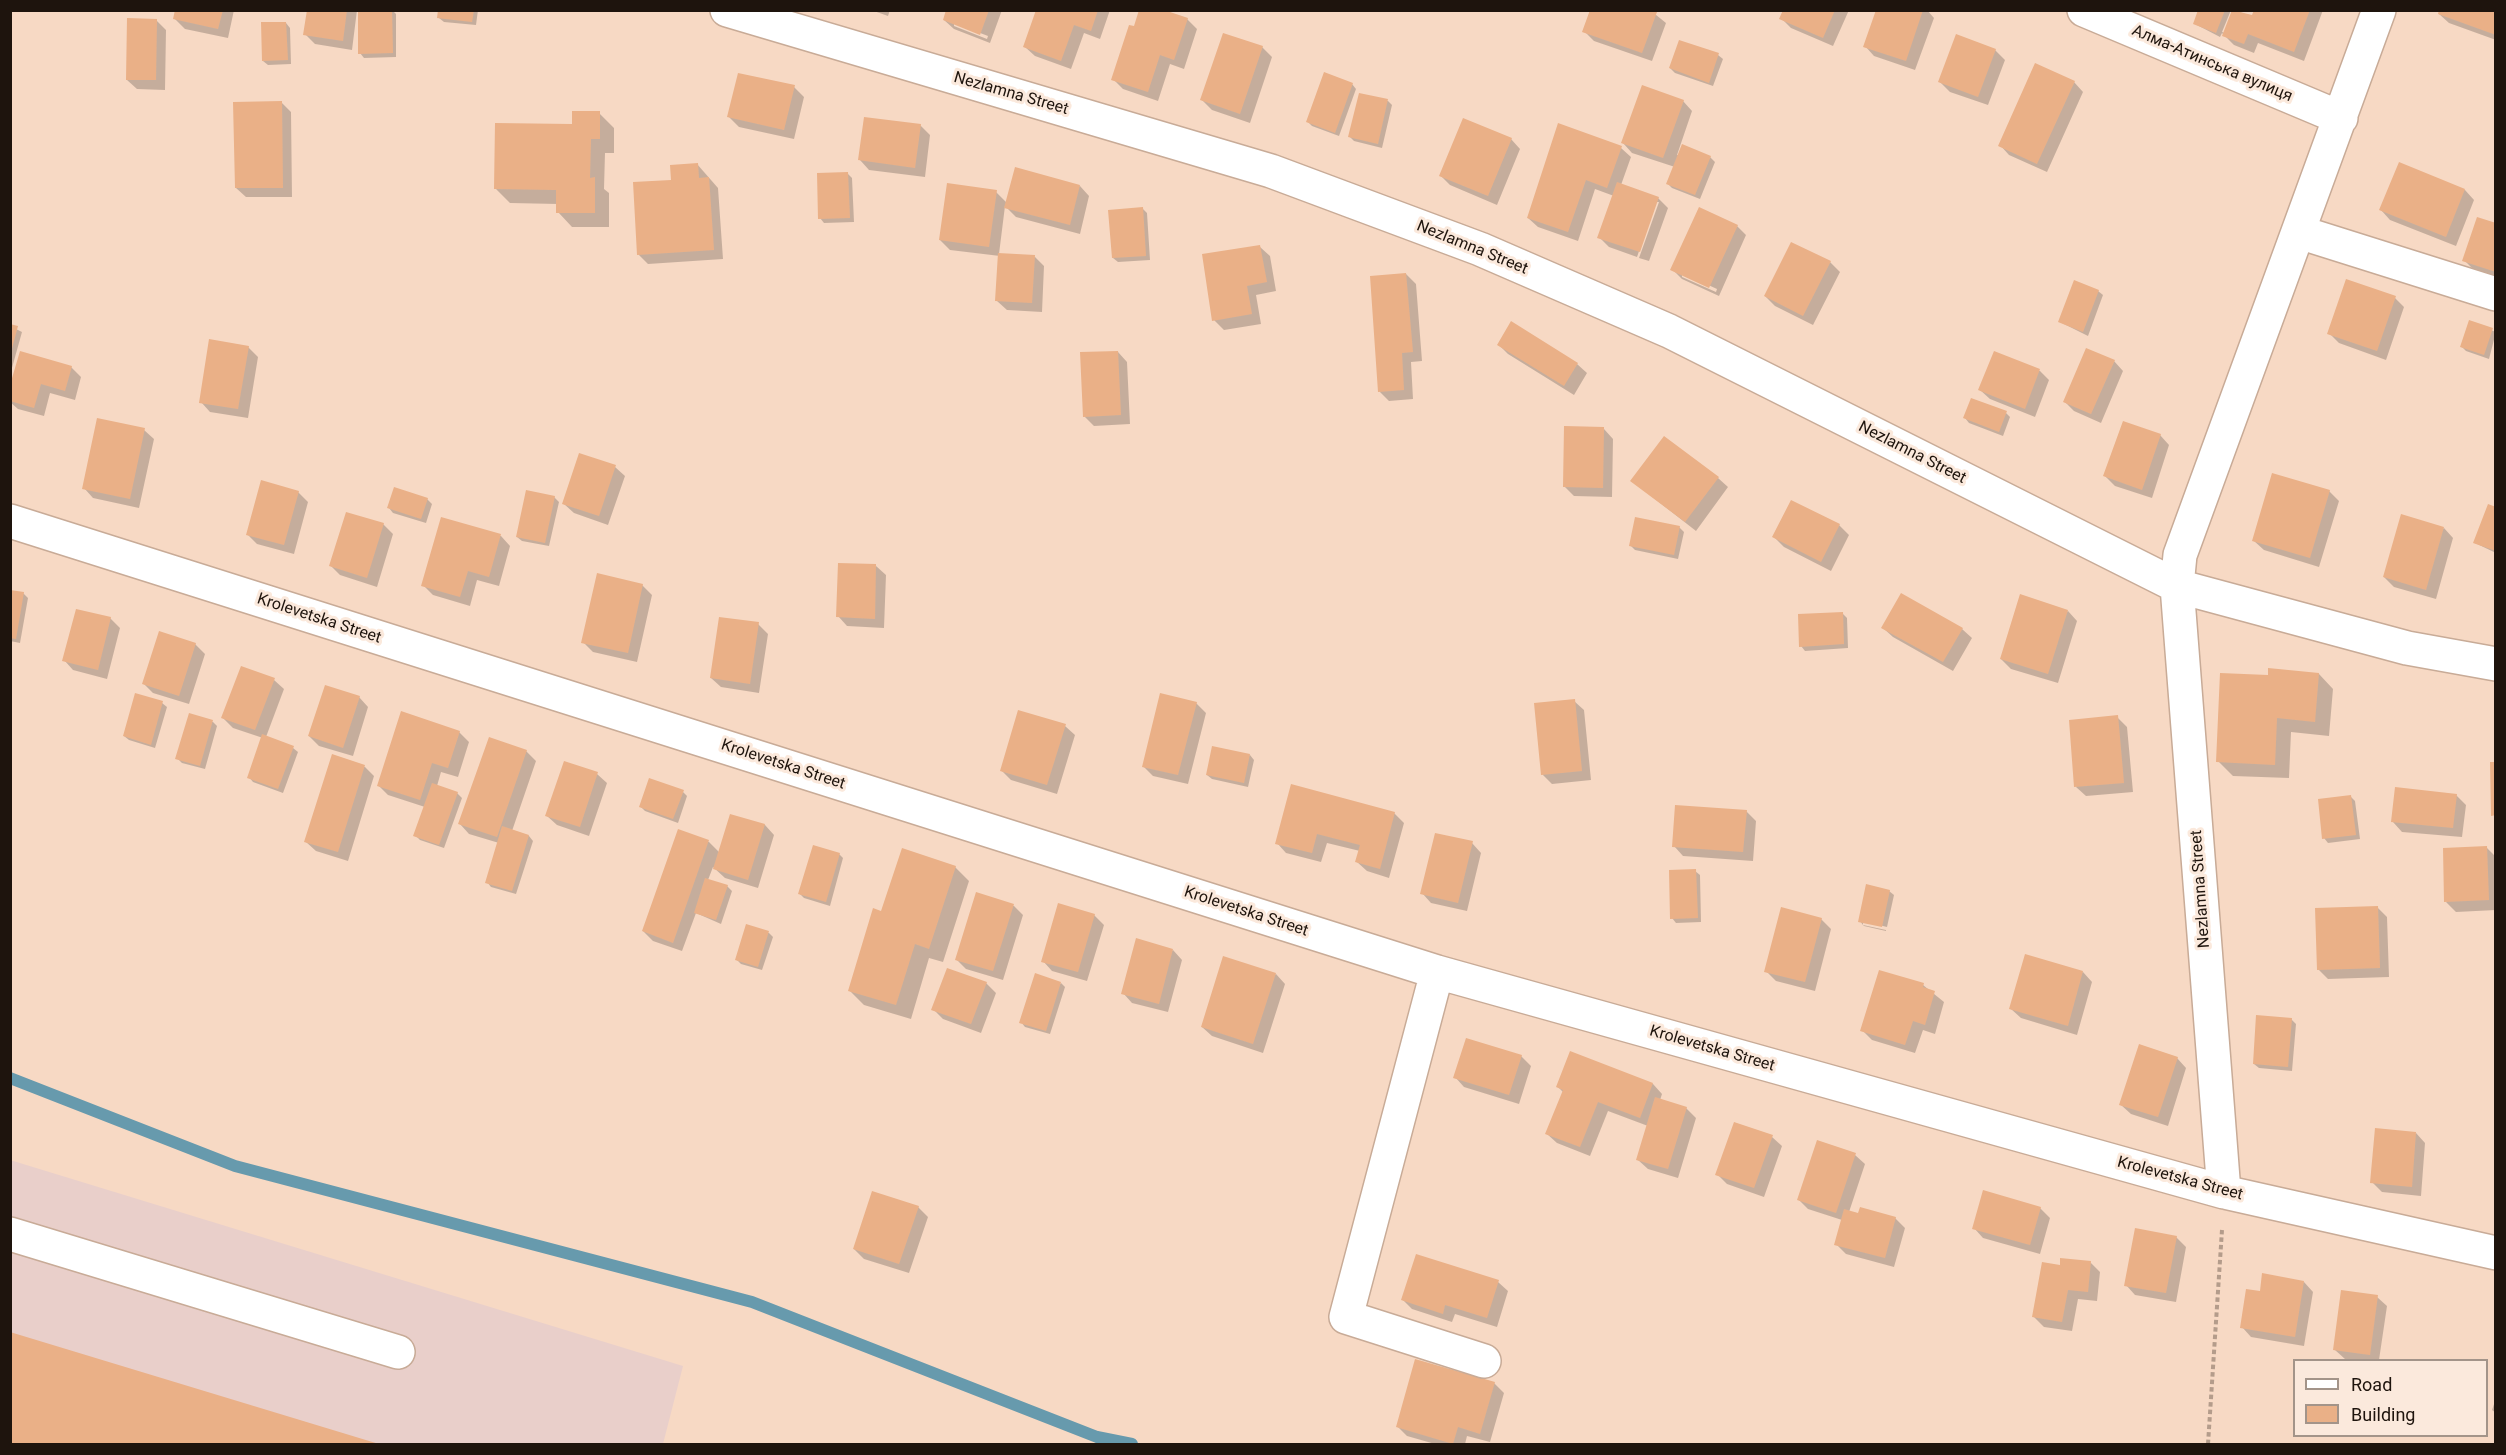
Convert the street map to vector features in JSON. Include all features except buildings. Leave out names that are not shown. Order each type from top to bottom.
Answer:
[{"type":"street","name":"Nezlamna Street","points":[[727,10],[1271,171],[1480,249],[1669,331],[2177,586],[2407,648],[2496,664]]},
{"type":"street","name":"Алма-Атинська вулиця","points":[[2084,10],[2341,118]]},
{"type":"street","points":[[2177,586],[2180,555],[2379,10]]},
{"type":"street","points":[[2299,232],[2496,294]]},
{"type":"street","name":"Krolevetska Street","points":[[10,521],[1437,972],[2224,1192],[2496,1253]]},
{"type":"street","name":"Nezlamna Street","points":[[2177,586],[2224,1192]]},
{"type":"street","points":[[1437,972],[1346,1317],[1484,1361]]},
{"type":"street","points":[[10,1234],[398,1352]]},
{"type":"path","points":[[2208,1444],[2224,1192]]},
{"type":"shaded area","points":[[10,1160],[683,1366],[663,1444],[11,1444]]},
{"type":"waterway","points":[[10,1078],[235,1166],[752,1302],[1097,1437],[1132,1444]]}]
